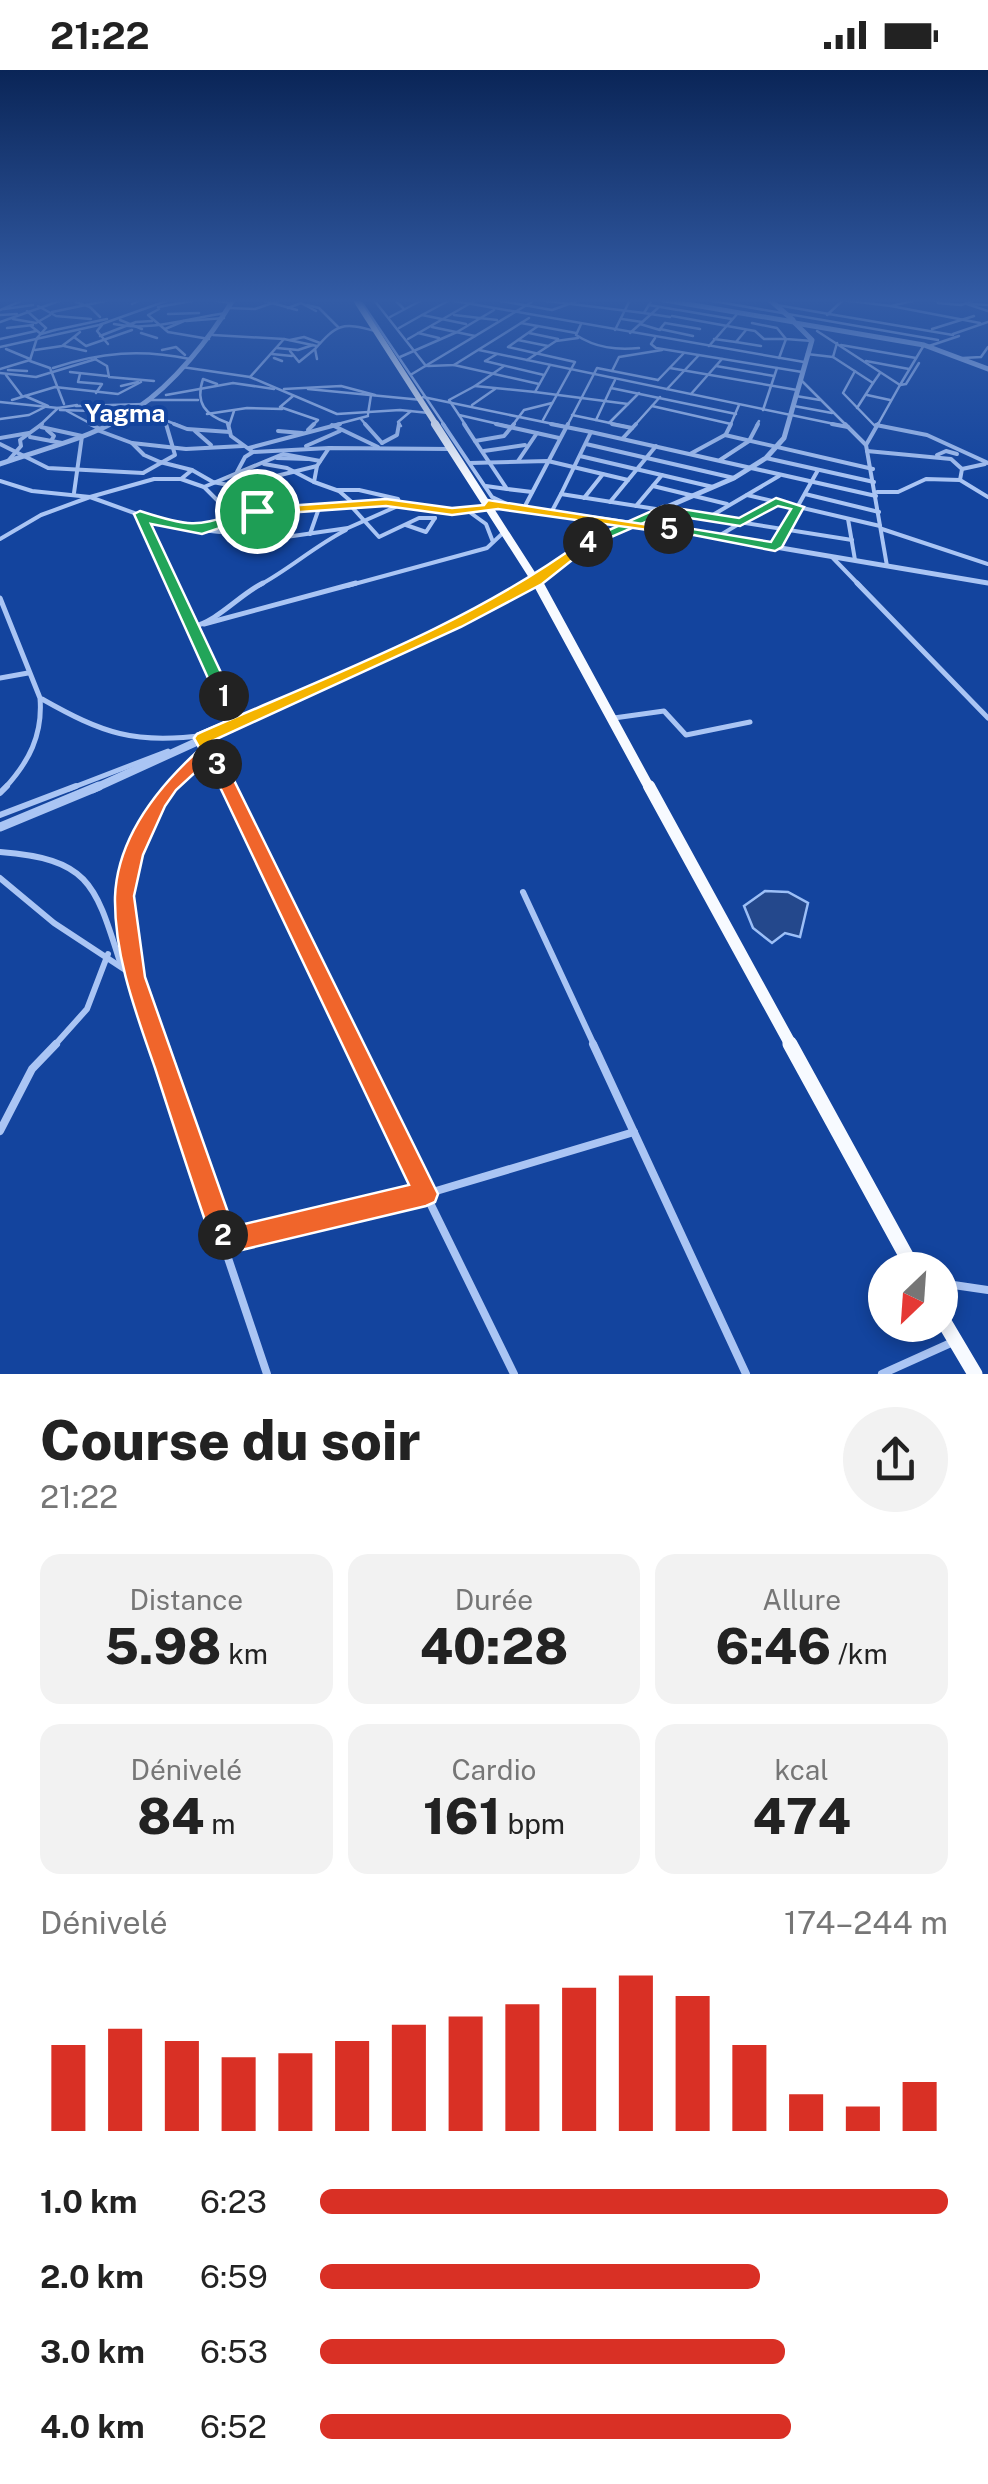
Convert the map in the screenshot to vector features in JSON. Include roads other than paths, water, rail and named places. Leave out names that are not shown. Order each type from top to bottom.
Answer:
[{"type":"main road","points":[[398,361],[537,581],[904,1252]]},
{"type":"main road","points":[[957,1342],[974,1374]]},
{"type":"street","points":[[1,372],[28,361]]},
{"type":"street","points":[[22,378],[30,361]]},
{"type":"street","points":[[32,361],[52,370],[154,381]]},
{"type":"street","points":[[1,372],[22,378],[72,361]]},
{"type":"street","points":[[69,372],[81,361]]},
{"type":"street","points":[[100,361],[107,366],[107,376]]},
{"type":"street","points":[[0,464],[118,420],[146,402],[185,361]]},
{"type":"street","points":[[250,377],[269,361]]},
{"type":"street","points":[[403,361],[423,398],[493,499],[514,506],[988,584]]},
{"type":"street","points":[[422,361],[426,366]]},
{"type":"street","points":[[412,374],[435,361]]},
{"type":"street","points":[[454,365],[462,361]]},
{"type":"street","points":[[479,361],[544,375]]},
{"type":"street","points":[[529,361],[848,427]]},
{"type":"street","points":[[542,421],[573,361]]},
{"type":"street","points":[[612,371],[617,361]]},
{"type":"street","points":[[652,387],[677,361]]},
{"type":"street","points":[[623,438],[694,361]]},
{"type":"street","points":[[690,394],[720,361]]},
{"type":"street","points":[[735,361],[801,375],[866,448],[873,469],[886,566]]},
{"type":"street","points":[[0,827],[456,624],[537,581],[595,538],[734,478],[776,448],[791,416],[801,375],[804,362],[797,361]]},
{"type":"street","points":[[839,361],[873,384]]},
{"type":"street","points":[[863,361],[909,369]]},
{"type":"street","points":[[863,361],[900,385],[906,384],[918,361]]},
{"type":"street","points":[[866,448],[890,400],[917,361]]},
{"type":"street","points":[[426,366],[454,365],[539,384]]},
{"type":"street","points":[[182,366],[250,377],[330,413],[357,418],[381,447]]},
{"type":"street","points":[[450,400],[504,366]]},
{"type":"street","points":[[535,392],[550,366]]},
{"type":"street","points":[[716,366],[774,376]]},
{"type":"street","points":[[525,506],[597,368],[658,380]]},
{"type":"street","points":[[670,368],[772,386],[823,400]]},
{"type":"street","points":[[763,410],[778,368]]},
{"type":"street","points":[[52,370],[61,409],[160,462],[192,470],[213,482],[249,489],[280,510]]},
{"type":"street","points":[[732,379],[737,370]]},
{"type":"street","points":[[1,372],[28,371]]},
{"type":"street","points":[[855,371],[842,392],[876,425],[928,435],[960,453]]},
{"type":"street","points":[[1,372],[23,396],[48,407]]},
{"type":"street","points":[[0,419],[77,406],[102,384],[78,382],[83,372]]},
{"type":"street","points":[[857,408],[880,373]]},
{"type":"street","points":[[596,420],[618,380]]},
{"type":"street","points":[[131,388],[122,386],[168,381]]},
{"type":"street","points":[[2,402],[56,387],[118,394],[141,382]]},
{"type":"street","points":[[308,390],[334,383],[374,395]]},
{"type":"street","points":[[166,396],[219,384],[450,400],[876,494],[898,492],[919,480],[960,480],[988,498]]},
{"type":"street","points":[[475,386],[628,404]]},
{"type":"street","points":[[199,388],[198,400],[208,414],[228,422]]},
{"type":"street","points":[[472,404],[498,388]]},
{"type":"street","points":[[611,388],[736,414]]},
{"type":"street","points":[[609,423],[640,393]]},
{"type":"street","points":[[369,414],[374,395]]},
{"type":"street","points":[[867,395],[890,400]]},
{"type":"street","points":[[282,409],[282,404],[294,396]]},
{"type":"street","points":[[83,402],[198,400]]},
{"type":"street","points":[[450,400],[508,490]]},
{"type":"street","points":[[2,402],[97,412],[118,420]]},
{"type":"street","points":[[0,410],[11,402]]},
{"type":"street","points":[[475,441],[504,436],[527,408],[552,403]]},
{"type":"street","points":[[294,413],[312,405]]},
{"type":"street","points":[[689,454],[725,434],[739,405]]},
{"type":"street","points":[[652,406],[732,424]]},
{"type":"street","points":[[792,406],[835,413]]},
{"type":"street","points":[[33,413],[48,407]]},
{"type":"street","points":[[0,441],[45,428],[61,409]]},
{"type":"street","points":[[137,409],[166,423],[230,432]]},
{"type":"street","points":[[208,414],[282,409],[318,420],[305,433],[278,431]]},
{"type":"street","points":[[601,410],[619,413]]},
{"type":"street","points":[[234,411],[228,422],[230,432],[254,452]]},
{"type":"street","points":[[381,447],[397,435],[401,426],[398,422],[412,411]]},
{"type":"street","points":[[132,444],[170,449],[246,447],[369,414],[431,413]]},
{"type":"street","points":[[459,415],[559,438]]},
{"type":"street","points":[[572,415],[632,428]]},
{"type":"street","points":[[304,448],[342,432],[357,418]]},
{"type":"street","points":[[719,461],[749,441],[759,422]]},
{"type":"street","points":[[0,441],[48,468],[143,473],[175,456],[166,423]]},
{"type":"street","points":[[332,425],[381,447]]},
{"type":"street","points":[[876,425],[936,436],[988,462]]},
{"type":"street","points":[[45,428],[82,436]]},
{"type":"street","points":[[45,428],[54,436],[51,440]]},
{"type":"street","points":[[195,430],[211,445]]},
{"type":"street","points":[[518,461],[537,432]]},
{"type":"street","points":[[552,510],[591,432]]},
{"type":"street","points":[[30,434],[62,442]]},
{"type":"street","points":[[8,461],[30,434]]},
{"type":"street","points":[[725,434],[873,469]]},
{"type":"street","points":[[71,504],[80,470],[76,451],[82,436]]},
{"type":"street","points":[[586,444],[734,478]]},
{"type":"street","points":[[483,452],[525,445]]},
{"type":"street","points":[[236,473],[245,457],[254,452],[341,446],[454,449]]},
{"type":"street","points":[[610,502],[656,446]]},
{"type":"street","points":[[314,482],[319,463],[329,448]]},
{"type":"street","points":[[866,448],[951,459],[962,469]]},
{"type":"street","points":[[935,456],[946,451],[988,462]]},
{"type":"street","points":[[951,459],[960,453]]},
{"type":"street","points":[[580,456],[716,488]]},
{"type":"street","points":[[204,487],[274,458],[319,463]]},
{"type":"street","points":[[692,468],[704,458]]},
{"type":"street","points":[[766,458],[874,482]]},
{"type":"street","points":[[470,463],[548,461],[628,480]]},
{"type":"street","points":[[962,469],[988,462]]},
{"type":"street","points":[[260,480],[319,463]]},
{"type":"street","points":[[264,464],[297,472],[337,490],[385,495],[398,499],[400,505]]},
{"type":"street","points":[[960,480],[962,469]]},
{"type":"street","points":[[180,479],[192,470]]},
{"type":"street","points":[[775,547],[818,470]]},
{"type":"street","points":[[143,473],[145,481]]},
{"type":"street","points":[[584,498],[603,474]]},
{"type":"street","points":[[636,506],[662,475]]},
{"type":"street","points":[[708,517],[782,475]]},
{"type":"street","points":[[0,539],[41,514],[145,481],[180,479],[204,487],[219,502],[257,511]]},
{"type":"street","points":[[1,483],[90,497],[163,524],[202,530],[254,528],[286,537],[348,528]]},
{"type":"street","points":[[485,486],[532,492]]},
{"type":"street","points":[[653,486],[730,505]]},
{"type":"street","points":[[337,490],[379,537],[419,518],[436,518]]},
{"type":"street","points":[[561,494],[852,540]]},
{"type":"street","points":[[805,494],[879,512]]},
{"type":"street","points":[[747,495],[881,527],[988,564]]},
{"type":"street","points":[[717,537],[776,502]]},
{"type":"street","points":[[204,624],[235,598],[276,576],[310,548],[400,505]]},
{"type":"street","points":[[202,530],[257,511],[400,505],[440,511],[525,506],[988,584]]},
{"type":"street","points":[[310,534],[319,508]]},
{"type":"street","points":[[466,510],[486,524],[493,542]]},
{"type":"street","points":[[403,526],[426,532],[440,511]]},
{"type":"street","points":[[140,514],[237,724]]},
{"type":"street","points":[[848,519],[856,561]]},
{"type":"street","points":[[192,627],[487,548],[506,530]]},
{"type":"street","points":[[833,558],[988,718]]},
{"type":"street","points":[[0,598],[40,698],[42,726],[32,754],[0,793]]},
{"type":"street","points":[[0,678],[28,673]]},
{"type":"street","points":[[40,698],[90,728],[126,740],[167,741],[213,734]]},
{"type":"street","points":[[614,718],[664,711],[686,735],[750,722]]},
{"type":"street","points":[[203,738],[514,1374]]},
{"type":"street","points":[[0,815],[181,749]]},
{"type":"street","points":[[209,750],[170,786],[147,821],[125,896],[135,977],[267,1374]]},
{"type":"street","points":[[0,852],[51,857],[79,870],[102,904],[120,962]]},
{"type":"street","points":[[0,878],[14,885],[56,924],[120,962],[135,977]]},
{"type":"street","points":[[523,892],[746,1374]]},
{"type":"street","points":[[0,1130],[17,1110],[28,1074],[75,1027],[93,1002],[108,954]]},
{"type":"street","points":[[225,1241],[426,1194],[634,1132]]},
{"type":"street","points":[[958,1286],[988,1290]]},
{"type":"street","points":[[882,1374],[954,1342]]},
{"type":"water","points":[[765,891],[788,892],[808,903],[800,937],[785,933],[772,943],[753,928],[744,906]]},
{"type":"district","name":"Yagma","points":[[125,413]]}]
